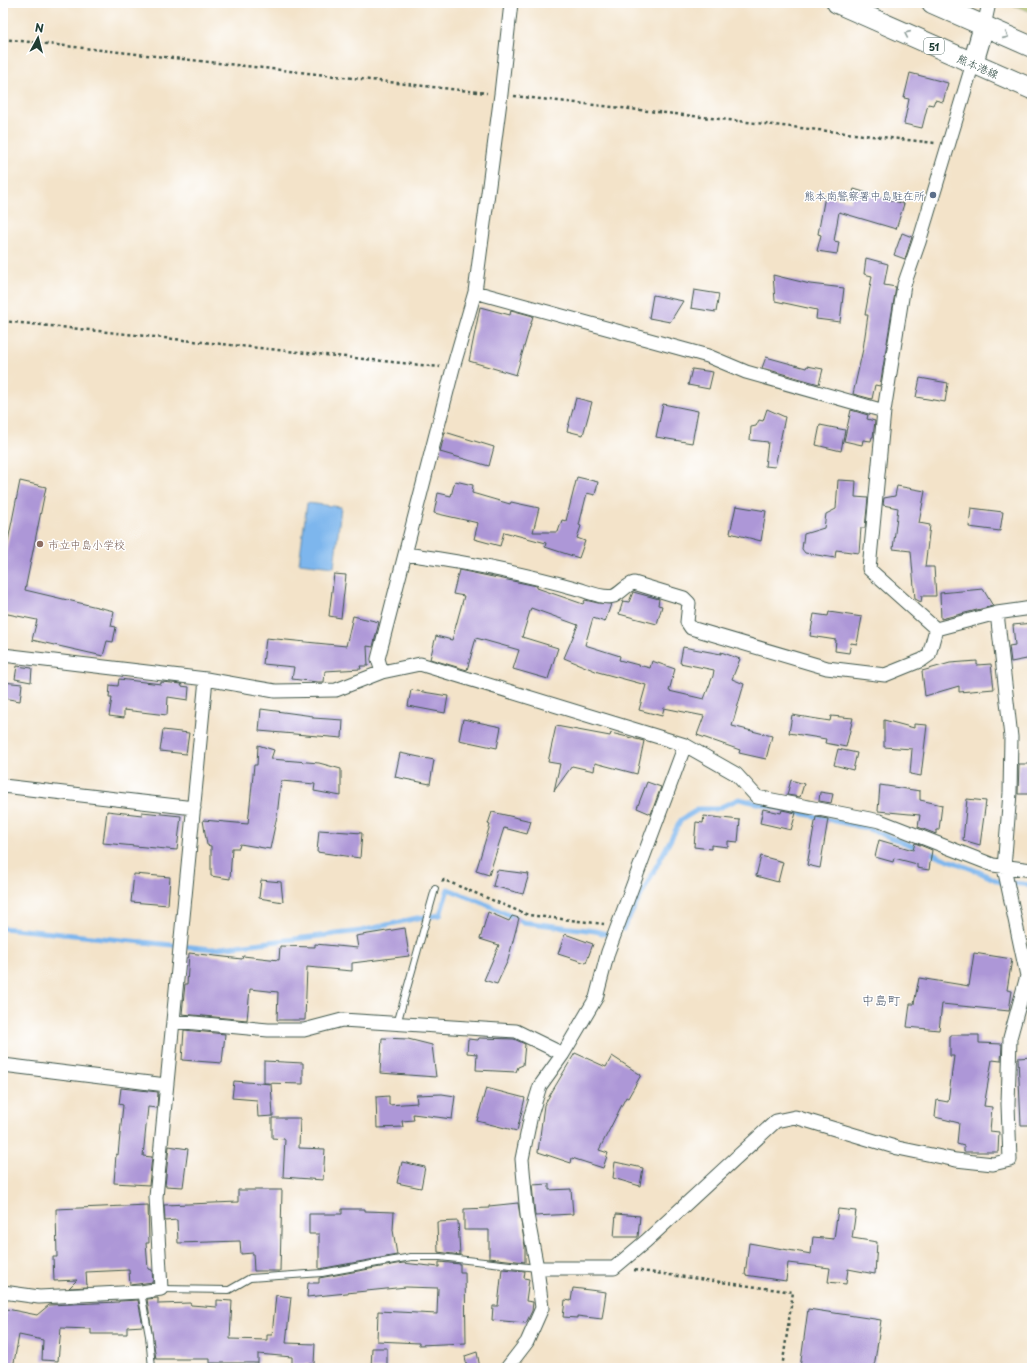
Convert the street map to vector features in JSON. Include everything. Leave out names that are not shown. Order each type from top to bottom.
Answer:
[{"type":"main road","name":"熊本港線","points":[[836,3],[1032,89]]},
{"type":"main road","points":[[932,3],[1032,47]]},
{"type":"main road","points":[[973,63],[984,26]]},
{"type":"street","points":[[382,672],[378,659],[453,368],[475,292],[501,94],[511,3]]},
{"type":"street","points":[[984,26],[989,3]]},
{"type":"street","points":[[936,629],[869,569],[884,411],[904,285],[973,63]]},
{"type":"street","points":[[475,292],[708,356],[746,372],[884,411]]},
{"type":"street","points":[[406,554],[472,563],[540,578],[602,596],[614,596],[629,584],[634,583],[684,598],[689,603],[687,622],[691,628],[826,668],[885,675],[922,660],[929,655],[936,629]]},
{"type":"street","points":[[936,629],[997,613],[1032,608]]},
{"type":"street","points":[[537,1268],[614,1268],[646,1241],[776,1121],[795,1117],[898,1148],[956,1160],[993,1164],[1010,1160],[1008,1104],[1010,1038],[1029,976],[1004,868],[1010,794],[1011,737],[997,613]]},
{"type":"street","points":[[3,654],[206,679],[275,691],[336,690],[382,672],[420,664],[685,745],[736,774],[757,797],[880,821],[993,865],[1004,868],[1032,870]]},
{"type":"street","points":[[3,1292],[39,1297],[142,1292],[161,1289],[156,1197],[206,679]]},
{"type":"street","points":[[508,1368],[527,1342],[542,1308],[537,1268],[527,1215],[522,1159],[531,1116],[540,1086],[563,1054],[596,998],[608,952],[685,745]]},
{"type":"street","points":[[3,786],[194,808]]},
{"type":"street","points":[[174,1021],[275,1030],[304,1030],[342,1020],[516,1031],[563,1054]]},
{"type":"street","points":[[3,1065],[166,1085]]},
{"type":"lane","points":[[397,1024],[435,890]]},
{"type":"lane","points":[[161,1289],[229,1290],[250,1278],[322,1273],[411,1257],[440,1257],[537,1268]]},
{"type":"lane","points":[[142,1292],[152,1368]]},
{"type":"path","points":[[3,39],[949,144]]},
{"type":"path","points":[[3,321],[453,368]]},
{"type":"path","points":[[435,890],[444,880],[528,915],[618,926]]},
{"type":"path","points":[[614,1268],[792,1292],[782,1368]]},
{"type":"green space","points":[[1007,3],[1032,3],[1032,12]]},
{"type":"water","points":[[307,503],[341,507],[334,567],[299,563]]},
{"type":"building","points":[[910,73],[948,83],[943,102],[935,100],[933,105],[928,104],[922,128],[904,124],[909,99],[904,98]]},
{"type":"building","points":[[854,189],[904,204],[896,229],[839,212],[834,241],[839,242],[837,254],[817,251],[821,235],[818,234],[825,196],[850,201]]},
{"type":"building","points":[[902,233],[912,237],[905,259],[894,255]]},
{"type":"building","points":[[866,258],[888,264],[884,285],[896,287],[880,386],[875,385],[872,399],[853,394],[863,349],[868,315],[865,315],[872,276],[864,274]]},
{"type":"building","points":[[773,275],[810,284],[844,288],[840,322],[816,319],[817,310],[775,301]]},
{"type":"building","points":[[694,290],[719,294],[716,312],[691,308]]},
{"type":"building","points":[[653,295],[683,301],[670,322],[649,318]]},
{"type":"building","points":[[480,307],[510,315],[511,310],[533,316],[516,375],[469,361]]},
{"type":"building","points":[[766,357],[806,368],[807,366],[823,369],[819,384],[762,368]]},
{"type":"building","points":[[692,369],[713,372],[709,389],[688,385]]},
{"type":"building","points":[[920,378],[948,383],[945,402],[916,397]]},
{"type":"building","points":[[576,398],[592,402],[583,435],[567,431]]},
{"type":"building","points":[[663,404],[698,411],[692,443],[656,437]]},
{"type":"building","points":[[767,409],[785,417],[775,467],[765,466],[768,442],[750,440],[751,427],[756,426],[759,420],[763,421]]},
{"type":"building","points":[[851,410],[868,415],[867,419],[875,421],[871,441],[863,440],[862,445],[844,441]]},
{"type":"building","points":[[820,425],[845,430],[841,451],[816,445]]},
{"type":"building","points":[[445,432],[494,447],[489,466],[440,452]]},
{"type":"building","points":[[577,477],[598,482],[595,495],[587,493],[579,525],[581,526],[577,538],[585,541],[579,558],[545,547],[546,543],[504,532],[500,546],[474,539],[478,523],[434,513],[438,493],[451,496],[455,481],[473,485],[472,493],[510,504],[511,502],[539,508],[533,532],[558,532],[562,520],[566,521]]},
{"type":"building","points":[[838,480],[856,481],[855,497],[868,498],[865,528],[861,528],[859,553],[836,550],[835,558],[805,553],[802,549],[804,534],[824,528],[826,514],[836,509]]},
{"type":"building","points":[[20,481],[46,487],[25,590],[114,611],[111,626],[116,627],[113,642],[107,641],[103,656],[32,640],[37,620],[3,613],[3,566]]},
{"type":"building","points":[[897,486],[925,491],[919,523],[930,525],[925,567],[934,567],[936,596],[922,596],[921,602],[915,599],[911,551],[893,549],[898,508],[883,505],[884,498],[895,496]]},
{"type":"building","points":[[736,506],[766,511],[761,541],[730,533]]},
{"type":"building","points":[[971,508],[1003,512],[1000,531],[969,527]]},
{"type":"building","points":[[459,570],[537,586],[537,588],[583,604],[585,600],[611,604],[605,622],[593,618],[585,645],[620,656],[619,660],[650,668],[652,661],[675,669],[669,691],[704,699],[713,676],[714,670],[680,663],[683,647],[721,654],[721,652],[740,659],[732,679],[744,684],[732,726],[772,736],[766,759],[739,753],[740,750],[697,735],[704,716],[664,708],[662,716],[639,710],[646,685],[598,672],[564,658],[578,625],[531,608],[522,637],[558,648],[548,679],[513,669],[519,650],[476,638],[467,670],[430,659],[436,636],[452,640],[464,596],[453,594]]},
{"type":"building","points":[[334,574],[346,575],[341,618],[329,616]]},
{"type":"building","points":[[983,589],[993,606],[941,619],[940,593]]},
{"type":"building","points":[[633,592],[659,599],[658,605],[662,606],[657,624],[619,614],[623,601],[629,602]]},
{"type":"building","points":[[829,612],[862,617],[857,644],[851,643],[849,653],[835,651],[836,640],[810,636],[814,614],[828,616]]},
{"type":"building","points":[[353,616],[379,622],[373,647],[367,646],[368,666],[360,666],[361,669],[325,671],[324,682],[317,682],[292,679],[294,667],[263,664],[266,638],[346,646]]},
{"type":"building","points":[[1032,623],[1032,658],[1011,662],[1009,646],[1015,645],[1013,625]]},
{"type":"building","points":[[977,661],[977,665],[991,664],[994,689],[959,692],[959,686],[925,696],[922,671],[950,663]]},
{"type":"building","points":[[17,666],[32,668],[31,682],[15,679]]},
{"type":"building","points":[[119,679],[161,684],[161,682],[182,684],[181,686],[189,687],[188,700],[168,697],[167,715],[124,710],[124,718],[109,716],[112,698],[109,698],[110,685],[118,686]]},
{"type":"building","points":[[3,682],[22,684],[20,701],[3,698]]},
{"type":"building","points":[[411,690],[448,696],[445,713],[408,706]]},
{"type":"building","points":[[261,709],[313,716],[313,718],[343,720],[342,738],[259,731]]},
{"type":"building","points":[[792,715],[830,721],[831,716],[853,718],[846,747],[825,743],[826,739],[789,733]]},
{"type":"building","points":[[463,719],[501,727],[497,748],[459,740]]},
{"type":"building","points":[[884,720],[914,728],[914,724],[927,725],[921,776],[910,774],[912,749],[884,747]]},
{"type":"building","points":[[556,726],[610,736],[611,733],[644,741],[637,774],[595,763],[594,771],[572,766],[554,791],[560,764],[548,762]]},
{"type":"building","points":[[163,730],[189,733],[186,754],[160,751]]},
{"type":"building","points":[[258,745],[274,750],[271,759],[319,763],[341,769],[341,796],[314,791],[315,784],[281,781],[277,816],[270,849],[240,844],[239,848],[232,848],[230,879],[211,876],[211,846],[207,845],[203,820],[248,824],[254,765],[257,765]]},
{"type":"building","points":[[838,749],[857,753],[853,770],[834,765]]},
{"type":"building","points":[[400,753],[434,760],[430,784],[395,777]]},
{"type":"building","points":[[1019,764],[1032,764],[1032,794],[1018,794]]},
{"type":"building","points":[[791,780],[804,784],[800,797],[787,795]]},
{"type":"building","points":[[647,782],[661,787],[651,814],[637,808]]},
{"type":"building","points":[[880,785],[920,791],[920,800],[942,805],[939,830],[936,830],[936,834],[918,827],[920,815],[878,811]]},
{"type":"building","points":[[820,792],[833,794],[831,803],[819,801]]},
{"type":"building","points":[[967,799],[986,801],[980,845],[963,840]]},
{"type":"building","points":[[763,809],[781,813],[782,810],[796,813],[791,830],[760,823]]},
{"type":"building","points":[[107,811],[142,815],[142,812],[181,816],[177,850],[103,843]]},
{"type":"building","points":[[492,812],[531,821],[527,834],[504,828],[489,875],[476,871],[490,825],[488,824]]},
{"type":"building","points":[[704,816],[740,820],[738,842],[728,841],[728,847],[711,845],[711,849],[694,847],[696,822],[703,823]]},
{"type":"building","points":[[816,817],[828,819],[820,868],[807,865]]},
{"type":"building","points":[[319,830],[362,833],[360,858],[317,852]]},
{"type":"building","points":[[879,840],[913,850],[915,843],[932,850],[929,870],[917,868],[917,864],[894,858],[893,862],[875,857]]},
{"type":"building","points":[[761,856],[783,862],[778,882],[756,876]]},
{"type":"building","points":[[497,870],[529,874],[523,894],[493,886]]},
{"type":"building","points":[[134,874],[170,877],[168,905],[131,902]]},
{"type":"building","points":[[261,880],[281,882],[283,902],[259,898]]},
{"type":"building","points":[[488,912],[509,921],[512,916],[519,918],[508,960],[497,984],[484,980],[499,945],[480,939]]},
{"type":"building","points":[[405,928],[409,956],[352,963],[352,971],[307,967],[305,1020],[277,1020],[278,992],[250,989],[247,1020],[182,1014],[185,984],[187,984],[189,953],[242,959],[243,956],[279,960],[280,946],[315,947],[315,944],[358,948],[356,936]]},
{"type":"building","points":[[565,934],[593,944],[586,963],[558,954]]},
{"type":"building","points":[[974,953],[1012,959],[1007,990],[1012,991],[1009,1011],[942,1004],[939,1030],[907,1027],[910,1004],[914,1004],[919,978],[969,986]]},
{"type":"building","points":[[184,1030],[225,1034],[222,1063],[182,1060]]},
{"type":"building","points":[[950,1035],[979,1035],[979,1043],[1002,1044],[1001,1061],[992,1060],[984,1106],[992,1107],[990,1131],[999,1132],[998,1152],[964,1152],[964,1146],[957,1144],[959,1123],[935,1117],[937,1100],[948,1102],[954,1056],[950,1056]]},
{"type":"building","points":[[382,1038],[408,1039],[432,1045],[436,1077],[380,1073]]},
{"type":"building","points":[[479,1038],[514,1039],[525,1044],[523,1065],[518,1067],[516,1072],[476,1070],[477,1054],[467,1053],[468,1039],[478,1040]]},
{"type":"building","points":[[575,1053],[606,1067],[612,1056],[641,1075],[628,1098],[626,1097],[599,1150],[608,1153],[603,1168],[572,1158],[571,1163],[538,1152],[544,1105]]},
{"type":"building","points":[[1032,1057],[1032,1125],[1021,1125],[1018,1058]]},
{"type":"building","points":[[264,1061],[303,1063],[303,1084],[264,1083]]},
{"type":"building","points":[[234,1081],[271,1084],[273,1116],[258,1117],[257,1100],[232,1098]]},
{"type":"building","points":[[121,1088],[158,1092],[157,1108],[148,1107],[143,1156],[152,1157],[149,1185],[114,1183],[116,1154],[118,1155],[123,1105],[119,1104]]},
{"type":"building","points":[[486,1088],[525,1098],[517,1131],[477,1121]]},
{"type":"building","points":[[442,1094],[455,1096],[452,1119],[413,1114],[414,1120],[402,1121],[403,1127],[377,1128],[376,1097],[389,1096],[389,1105],[417,1103],[416,1095]]},
{"type":"building","points":[[272,1118],[300,1118],[299,1148],[325,1149],[323,1180],[283,1177],[285,1139],[272,1138]]},
{"type":"building","points":[[169,1146],[188,1149],[183,1187],[165,1186]]},
{"type":"building","points":[[402,1162],[425,1167],[421,1188],[397,1183]]},
{"type":"building","points":[[615,1162],[643,1168],[640,1186],[613,1178]]},
{"type":"building","points":[[549,1184],[549,1190],[571,1189],[573,1214],[535,1216],[532,1185]]},
{"type":"building","points":[[238,1190],[282,1190],[280,1271],[254,1271],[253,1253],[241,1254],[240,1241],[178,1243],[177,1220],[165,1221],[164,1205],[238,1202]]},
{"type":"building","points":[[518,1203],[525,1246],[525,1262],[489,1258],[489,1230],[464,1230],[464,1209],[489,1208],[489,1206]]},
{"type":"building","points":[[148,1205],[149,1243],[146,1243],[148,1269],[152,1270],[153,1282],[130,1285],[129,1270],[86,1272],[87,1287],[69,1288],[77,1280],[54,1281],[53,1257],[57,1257],[56,1209]]},
{"type":"building","points":[[342,1209],[365,1209],[365,1211],[394,1212],[393,1230],[397,1255],[319,1269],[319,1234],[309,1234],[309,1214],[342,1214]]},
{"type":"building","points":[[838,1209],[856,1211],[852,1238],[877,1242],[875,1274],[848,1269],[846,1284],[828,1282],[830,1268],[788,1263],[786,1281],[745,1275],[749,1243],[811,1254],[813,1237],[834,1239]]},
{"type":"building","points":[[616,1214],[640,1216],[638,1237],[614,1237]]},
{"type":"building","points":[[458,1221],[460,1255],[438,1252],[437,1222]]},
{"type":"building","points":[[439,1262],[460,1264],[460,1272],[465,1272],[466,1343],[419,1345],[419,1343],[377,1341],[378,1311],[437,1314],[438,1288],[406,1287],[307,1297],[308,1283],[319,1283],[319,1278],[403,1263],[439,1267]]},
{"type":"building","points":[[502,1269],[525,1271],[524,1278],[529,1279],[526,1301],[533,1302],[532,1311],[526,1323],[492,1320],[493,1306],[498,1306]]},
{"type":"building","points":[[573,1288],[606,1292],[602,1319],[577,1316],[577,1318],[563,1317],[565,1300],[571,1301]]},
{"type":"building","points":[[276,1295],[291,1297],[286,1343],[315,1344],[314,1364],[292,1364],[292,1357],[258,1354],[258,1363],[210,1363],[210,1359],[156,1359],[147,1299],[158,1298],[158,1304],[190,1303],[191,1305],[217,1307],[217,1300],[232,1301],[230,1339],[267,1340],[267,1335],[272,1335]]},
{"type":"building","points":[[138,1300],[143,1326],[127,1327],[127,1334],[91,1334],[91,1329],[61,1328],[58,1361],[42,1360],[43,1340],[19,1335],[13,1368],[3,1368],[3,1328],[7,1309],[37,1315],[49,1305]]},
{"type":"building","points":[[808,1309],[881,1320],[874,1368],[800,1368]]},
{"type":"building","points":[[372,1348],[387,1348],[387,1368],[371,1368]]},
{"type":"building","points":[[477,1352],[480,1368],[467,1368],[465,1356]]},
{"type":"waterway","points":[[623,929],[681,820],[699,809],[716,809],[739,799],[866,828],[977,871],[1000,882],[1032,885]]},
{"type":"waterway","points":[[3,928],[212,949],[361,931],[417,918],[440,915],[448,889],[481,902],[523,922],[595,931],[614,936]]},
{"type":"place","name":"熊本南警察署中島駐在所","points":[[933,195]]},
{"type":"place","name":"市立中島小学校","points":[[40,544]]},
{"type":"district","name":"中島町","points":[[881,999]]}]
